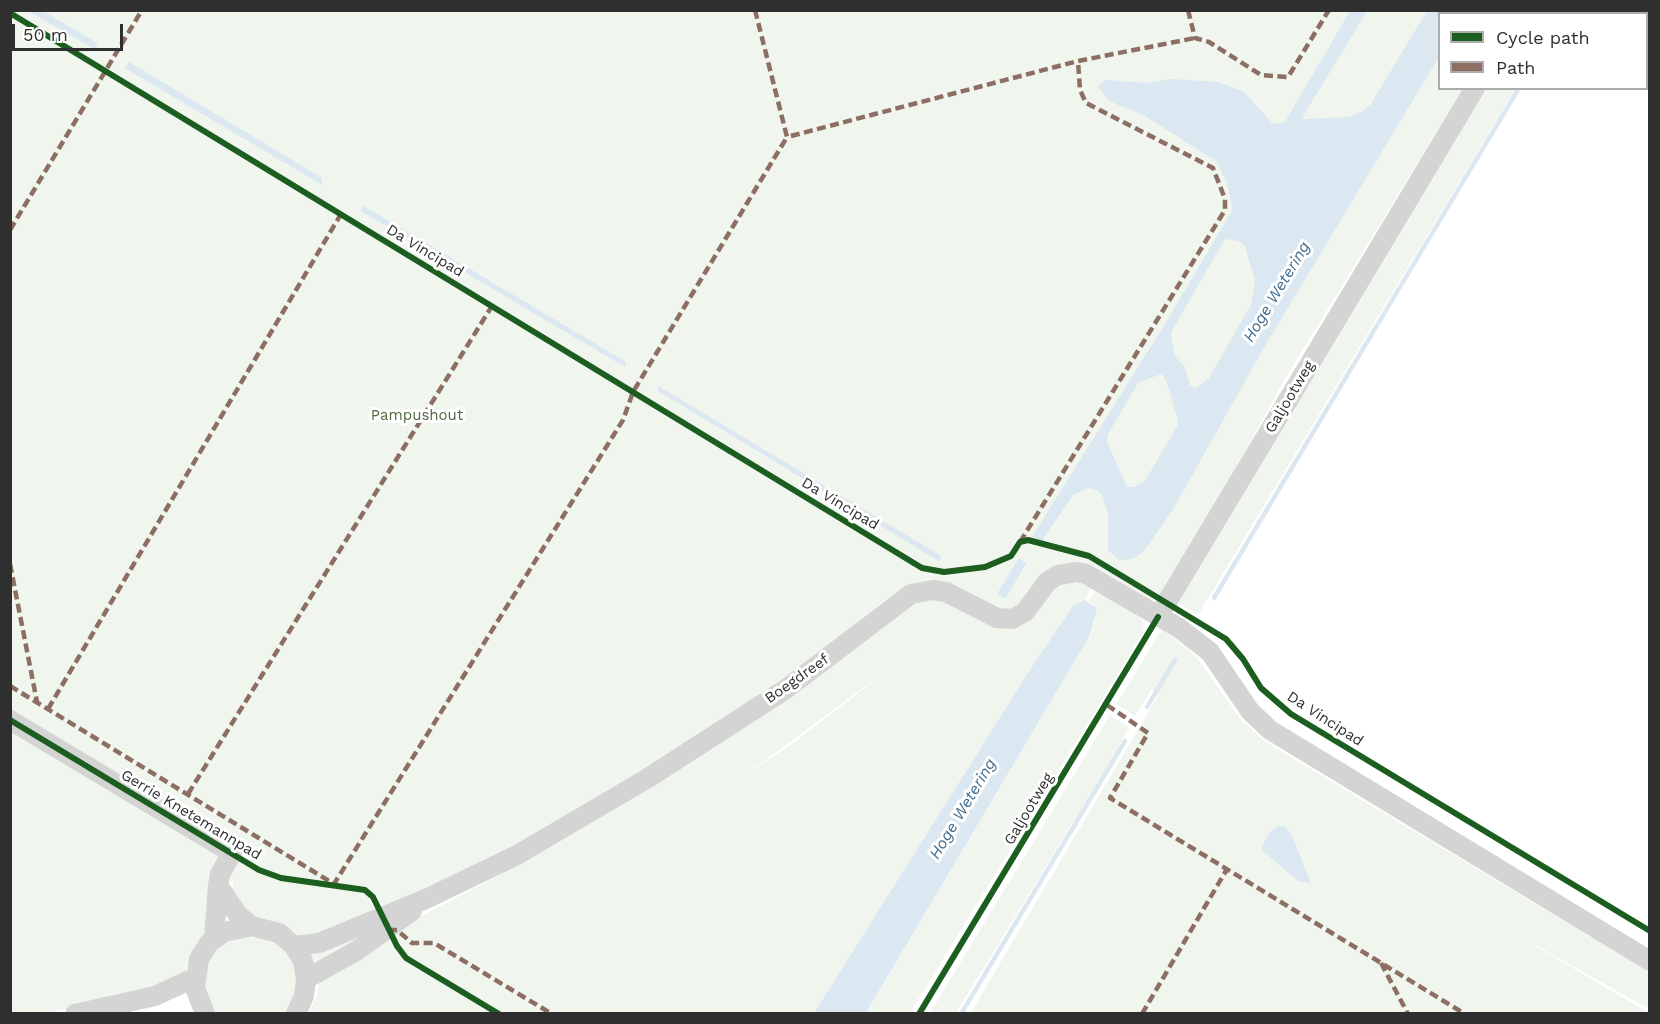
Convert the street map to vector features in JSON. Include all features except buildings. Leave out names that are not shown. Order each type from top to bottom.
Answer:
[{"type":"street","name":"Galjootweg","points":[[1158,617],[1474,90]]},
{"type":"street","name":"Boegdreef","points":[[294,946],[319,943],[428,898],[517,855],[648,778],[786,689],[911,594],[933,590],[946,592],[997,618],[1012,619],[1025,612],[1048,581],[1058,575],[1077,572],[1086,574],[1158,617],[1210,652],[1250,711],[1270,730],[1650,961]]},
{"type":"street","name":"Gerrie Knetemannpad","points":[[10,720],[232,854],[220,874],[214,939]]},
{"type":"street","points":[[218,885],[238,915],[252,926],[279,933],[294,946],[303,961],[306,979],[304,996],[296,1014]]},
{"type":"street","name":"Boegdreef","points":[[306,979],[358,950],[428,898]]},
{"type":"street","points":[[205,1014],[197,998],[194,978],[199,959],[214,939],[224,932],[252,926]]},
{"type":"street","points":[[75,1014],[155,996],[194,978]]},
{"type":"green space","name":"Pampushout","points":[[10,11],[1511,11],[1438,12],[1438,90],[1462,90],[1286,377],[1171,585],[1160,598],[1149,600],[1090,567],[1024,600],[1012,610],[1005,611],[909,586],[893,594],[756,701],[526,841],[385,910],[376,895],[369,899],[377,913],[335,932],[297,936],[268,919],[254,917],[231,895],[234,881],[209,889],[210,928],[191,956],[184,975],[142,994],[41,1014],[10,1013]],"holes":[[[1019,558],[1027,564],[1005,598]]]},
{"type":"green space","points":[[1481,90],[1514,90],[1198,615],[1175,601]]},
{"type":"green space","points":[[1065,581],[1092,585],[1085,600],[1073,606],[1031,668],[814,1013],[308,1014],[318,993],[319,979],[423,915],[498,876],[595,820],[912,603],[933,598],[945,601],[990,625]],"holes":[[[883,674],[796,741],[741,778]]]},
{"type":"green space","points":[[1099,592],[1138,615],[1142,620],[1144,631],[910,1013],[866,1014],[1089,637],[1095,619],[1093,604],[1088,602],[1094,593]]},
{"type":"green space","points":[[1162,629],[1194,654],[1242,721],[1269,744],[1649,972],[1649,1009],[1498,924],[1649,1013],[970,1014],[1159,694],[1152,689],[1135,716],[1117,704]]},
{"type":"green space","points":[[1110,715],[1129,728],[1106,768],[956,1013],[930,1013]]},
{"type":"green space","points":[[384,929],[312,966],[308,953]]},
{"type":"green space","points":[[244,934],[275,940],[288,951],[295,964],[297,994],[285,1013],[215,1013],[204,995],[206,963],[215,949],[228,939]]},
{"type":"water","points":[[28,11],[43,11],[97,43],[96,50]]},
{"type":"water","name":"Hoge Wetering","points":[[1350,11],[1367,11],[1303,119],[1349,117],[1363,111],[1371,104],[1427,11],[1467,11],[1438,12],[1438,59],[1266,344],[1172,511],[1143,552],[1134,558],[1124,560],[1118,559],[1108,550],[1108,513],[1103,497],[1097,490],[1088,488],[1073,495],[1041,542],[1032,537],[1168,319],[1233,209],[1226,181],[1216,161],[1145,116],[1109,101],[1098,86],[1106,80],[1148,83],[1171,79],[1218,82],[1244,92],[1273,124],[1285,122]],"holes":[[[1225,239],[1239,241],[1245,246],[1255,281],[1251,305],[1209,378],[1195,389],[1190,385],[1185,368],[1174,355],[1171,332]],[[1161,374],[1166,380],[1178,420],[1177,427],[1145,481],[1134,487],[1127,487],[1107,442],[1108,434],[1138,383]]]},
{"type":"water","points":[[129,62],[322,178],[322,185],[125,68]]},
{"type":"water","points":[[364,206],[626,362],[625,367],[361,211]]},
{"type":"water","points":[[658,386],[941,558],[939,561],[658,391]]},
{"type":"water","points":[[1019,558],[1027,563],[1005,599],[997,594]]},
{"type":"water","name":"Hoge Wetering","points":[[1085,600],[1097,609],[1089,637],[866,1013],[814,1013],[1031,668],[1073,606]]},
{"type":"water","points":[[1278,826],[1285,826],[1292,836],[1311,883],[1298,881],[1261,849],[1269,833]]},
{"type":"waterway","points":[[1214,598],[1518,90]]},
{"type":"waterway","points":[[1147,707],[1175,660]]},
{"type":"waterway","points":[[961,1014],[1125,741]]},
{"type":"marked path","points":[[10,230],[142,10]]},
{"type":"marked path","points":[[755,10],[787,137],[1078,61],[1195,38]]},
{"type":"marked path","points":[[1188,10],[1195,38],[1209,42],[1261,75],[1288,77],[1329,10]]},
{"type":"marked path","points":[[1020,542],[1225,210],[1225,199],[1213,168],[1086,103],[1080,90],[1078,61]]},
{"type":"marked path","points":[[10,686],[334,884],[623,420],[633,392],[787,137]]},
{"type":"marked path","points":[[48,709],[341,214]]},
{"type":"marked path","points":[[188,794],[492,306]]},
{"type":"marked path","points":[[10,564],[37,702]]},
{"type":"marked path","points":[[1107,705],[1148,733],[1110,798],[1465,1014]]},
{"type":"marked path","points":[[1142,1014],[1227,869]]},
{"type":"marked path","points":[[388,930],[397,930],[412,943],[434,943],[552,1014]]},
{"type":"marked path","points":[[1381,963],[1408,1014]]},
{"type":"cycle path","name":"Da Vincipad","points":[[10,13],[922,568],[944,572],[985,567],[1011,556],[1020,542],[1028,540],[1089,556],[1226,639],[1243,659],[1261,688],[1291,714],[1650,931]]},
{"type":"cycle path","points":[[919,1014],[1158,617]]},
{"type":"cycle path","points":[[10,720],[259,870],[281,878],[365,890],[373,897],[397,946],[406,958],[499,1014]]}]
